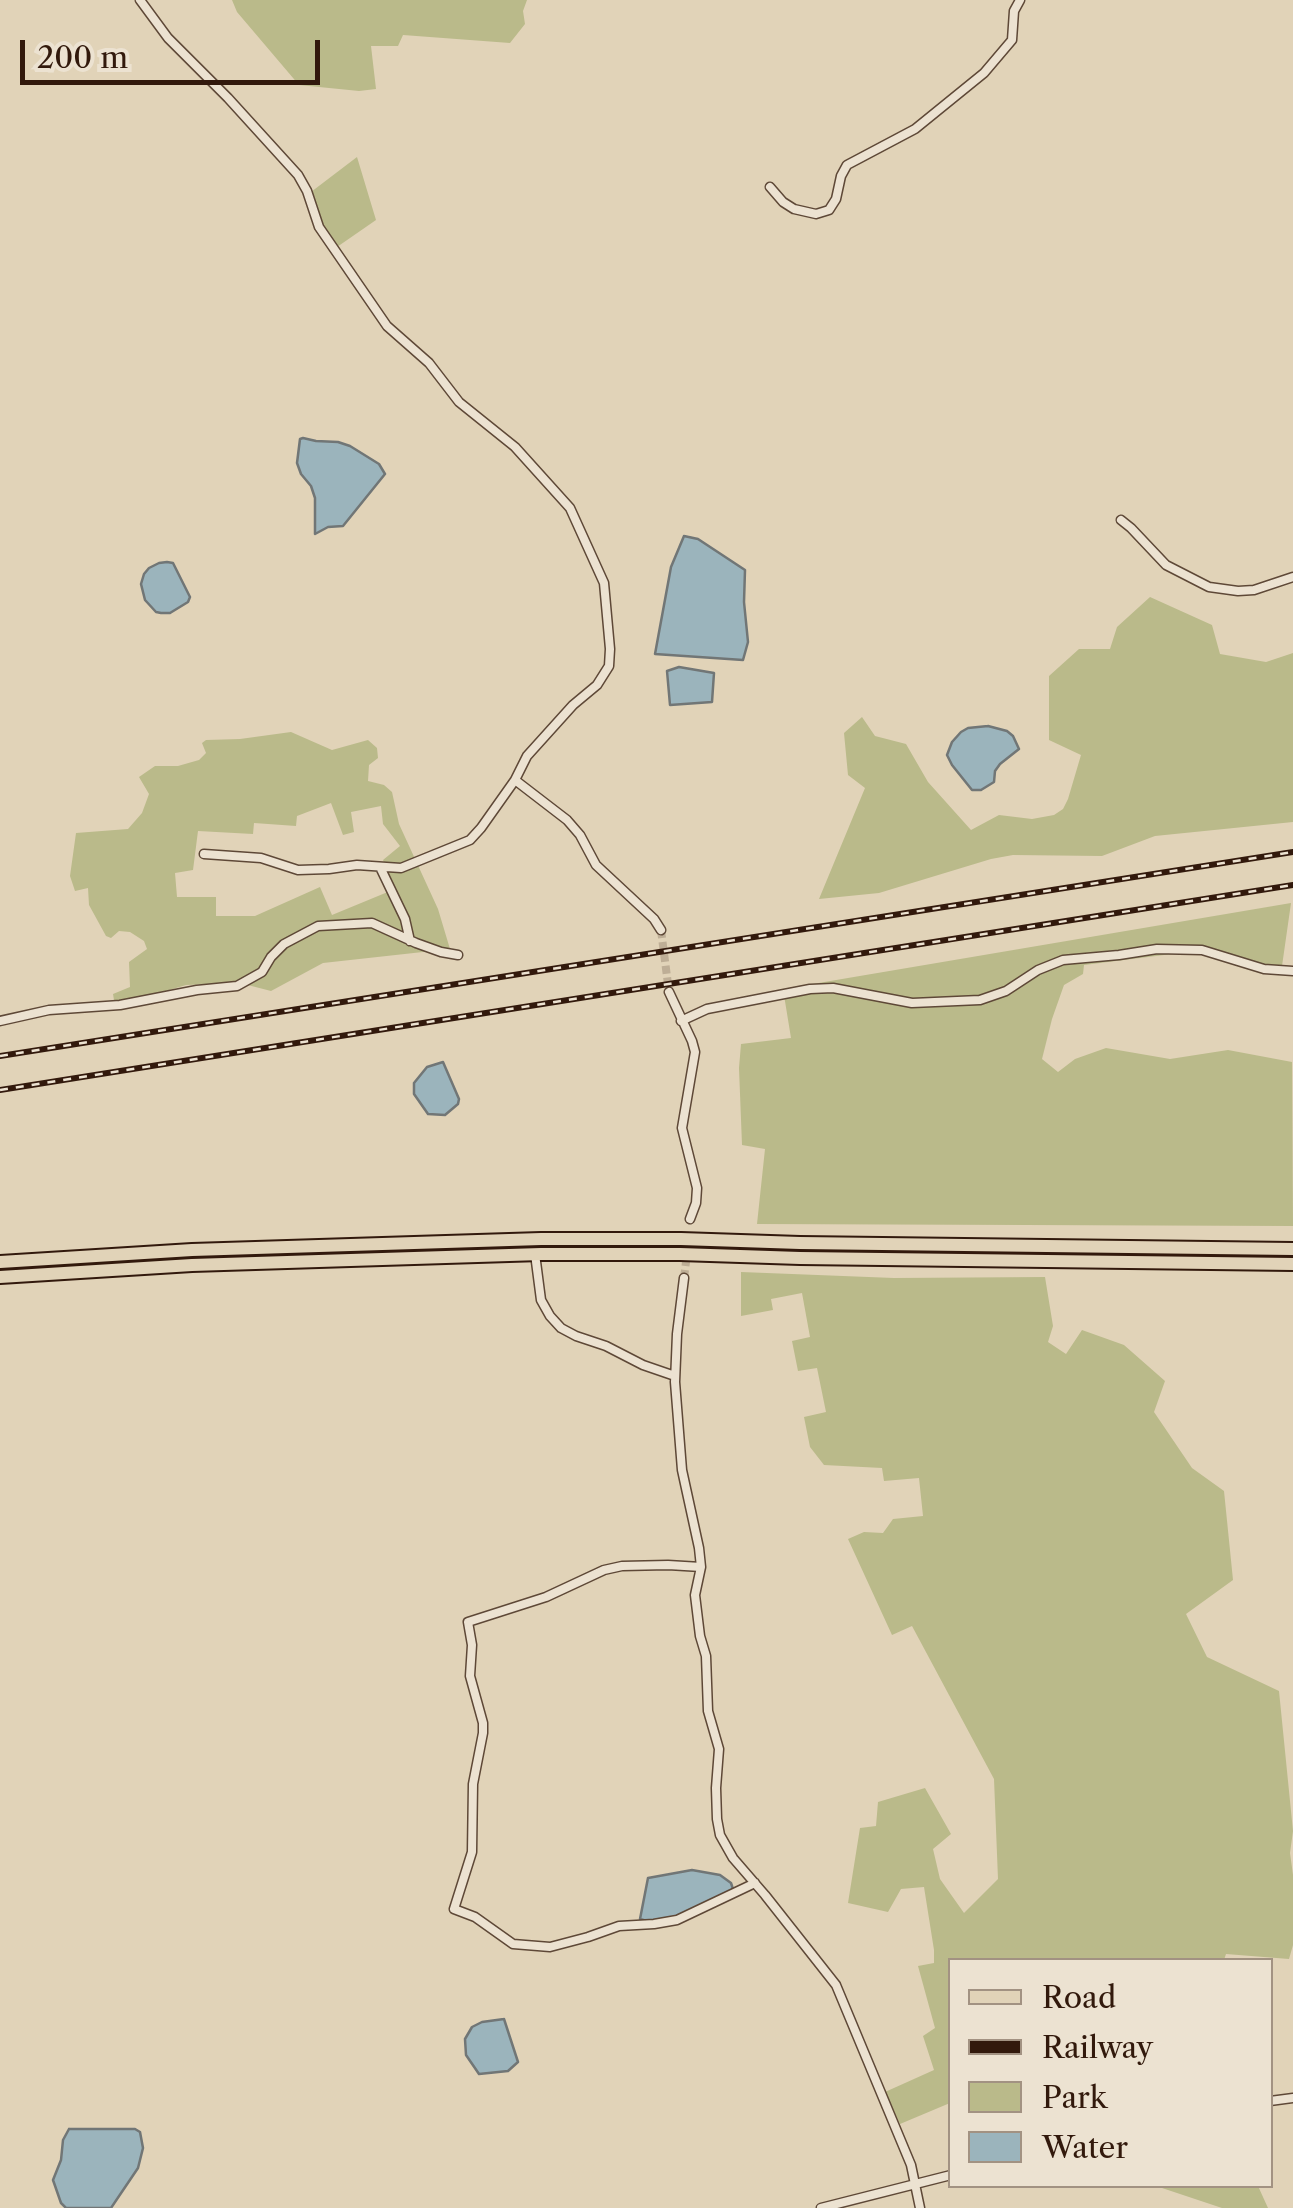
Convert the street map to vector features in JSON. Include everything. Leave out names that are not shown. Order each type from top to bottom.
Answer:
[{"type":"main road","points":[[0,1262],[192,1250],[541,1239],[1293,1249]]},
{"type":"main road","points":[[0,1278],[192,1265],[535,1254],[1293,1264]]},
{"type":"street","points":[[140,0],[168,38],[298,175],[308,192],[318,227],[387,326],[428,364],[459,402],[515,448],[570,508],[604,582],[610,649],[608,666],[597,685],[573,705],[527,756],[470,840],[402,868],[357,865],[298,870],[260,858],[204,854]]},
{"type":"street","points":[[770,186],[794,209],[816,214],[828,210],[836,199],[847,165],[915,129],[984,74],[1012,40],[1014,11],[1020,0]]},
{"type":"street","points":[[1121,520],[1166,565],[1209,586],[1254,590],[1293,577]]},
{"type":"street","points":[[514,780],[567,820],[596,865],[661,930]]},
{"type":"street","points":[[380,867],[406,919],[410,941]]},
{"type":"street","points":[[0,1021],[48,1010],[120,1006],[238,986],[257,976],[284,944],[318,926],[372,923],[410,941],[458,954]]},
{"type":"street","points":[[681,1021],[707,1009],[810,989],[833,988],[912,1003],[980,1000],[1006,991],[1032,973],[1062,960],[1157,949],[1202,950],[1293,972]]},
{"type":"street","points":[[669,992],[695,1052],[682,1128],[697,1188],[690,1220]]},
{"type":"street","points":[[535,1254],[541,1300],[555,1322],[568,1332],[676,1376]]},
{"type":"street","points":[[684,1278],[676,1376],[682,1470],[700,1548],[701,1567],[695,1595],[706,1656],[708,1712],[719,1749],[717,1819],[723,1842],[733,1858],[836,1986],[911,2165],[920,2208]]},
{"type":"street","points":[[701,1567],[622,1566],[604,1570],[546,1598],[468,1622],[472,1645],[470,1676],[483,1733],[473,1784],[472,1852],[454,1909],[481,1920],[513,1944],[550,1947],[619,1926],[677,1920],[756,1884]]},
{"type":"street","points":[[821,2208],[948,2176]]},
{"type":"green space","points":[[232,0],[527,0],[523,11],[525,24],[510,43],[403,35],[398,46],[371,46],[376,89],[359,91],[299,85],[237,12]]},
{"type":"green space","points":[[357,157],[376,220],[337,247],[317,216],[311,192]]},
{"type":"green space","points":[[1150,597],[1212,625],[1220,654],[1266,662],[1293,653],[1293,822],[1155,836],[1102,856],[1013,855],[879,893],[819,899],[865,788],[848,775],[844,733],[862,717],[875,736],[906,744],[928,782],[971,830],[999,815],[1032,819],[1054,815],[1068,799],[1081,755],[1049,740],[1049,676],[1079,649],[1110,649],[1117,627]]},
{"type":"green space","points":[[291,732],[332,750],[368,740],[377,748],[378,758],[369,765],[368,781],[384,785],[392,792],[399,824],[438,909],[450,949],[323,963],[271,991],[240,983],[186,985],[136,1000],[114,1000],[113,994],[130,987],[129,962],[147,949],[144,941],[130,932],[106,936],[89,905],[88,888],[75,891],[70,876],[76,833],[128,829],[142,813],[149,794],[139,777],[155,766],[178,766],[199,760],[206,753],[202,743],[206,740]],"holes":[[[331,803],[343,835],[354,832],[351,812],[381,806],[383,824],[400,846],[383,860],[395,889],[332,915],[320,887],[255,916],[216,916],[216,897],[177,897],[175,873],[193,870],[198,831],[253,834],[254,823],[296,826],[297,816]]]},
{"type":"green space","points":[[1291,903],[1281,973],[1188,952],[1084,965],[1083,974],[1064,985],[1042,1059],[1058,1072],[1075,1059],[1106,1048],[1170,1059],[1228,1050],[1292,1062],[1293,1226],[757,1224],[765,1149],[742,1145],[741,1044],[791,1038],[783,989]]},
{"type":"green space","points":[[741,1272],[894,1278],[1045,1277],[1053,1326],[1048,1342],[1066,1354],[1082,1330],[1124,1345],[1165,1381],[1154,1412],[1192,1468],[1224,1491],[1233,1580],[1186,1614],[1207,1657],[1279,1691],[1293,1831],[1293,1945],[1289,1959],[1226,1954],[1225,1958],[948,1958],[948,2104],[900,2124],[885,2092],[934,2070],[923,2036],[935,2028],[918,1966],[934,1963],[934,1950],[924,1887],[901,1889],[888,1912],[848,1903],[860,1828],[876,1826],[878,1802],[925,1788],[951,1834],[933,1849],[940,1879],[964,1913],[998,1879],[994,1779],[912,1626],[892,1635],[848,1539],[864,1532],[883,1533],[893,1519],[923,1516],[919,1478],[884,1481],[882,1468],[824,1465],[810,1447],[804,1417],[826,1412],[817,1368],[798,1371],[792,1341],[810,1337],[802,1293],[771,1299],[773,1310],[741,1316]]},
{"type":"green space","points":[[1162,2188],[1259,2188],[1268,2208],[1222,2208]]},
{"type":"water","points":[[303,438],[350,446],[379,464],[385,474],[343,526],[328,527],[315,534],[315,498],[297,463]]},
{"type":"water","points":[[684,536],[698,539],[745,570],[748,642],[743,660],[655,654],[671,567]]},
{"type":"water","points":[[173,563],[190,597],[170,613],[161,613],[145,600],[141,584],[149,568]]},
{"type":"water","points":[[679,667],[714,673],[712,702],[670,705],[667,671]]},
{"type":"water","points":[[988,726],[1007,731],[1019,749],[1000,764],[994,782],[981,790],[972,790],[947,755],[961,732]]},
{"type":"water","points":[[443,1062],[458,1104],[445,1115],[428,1114],[414,1094],[414,1083],[427,1067]]},
{"type":"water","points":[[692,1870],[720,1875],[733,1889],[680,1916],[658,1921],[640,1919],[648,1878]]},
{"type":"water","points":[[504,2019],[518,2062],[508,2071],[479,2074],[466,2055],[465,2039],[472,2027]]},
{"type":"water","points":[[69,2129],[140,2132],[143,2148],[138,2168],[111,2208],[66,2208],[61,2203],[53,2180]]},
{"type":"tunnel","points":[[661,930],[669,992]]},
{"type":"tunnel","points":[[684,1278],[687,1254]]},
{"type":"railway","points":[[0,1056],[1293,852]]},
{"type":"railway","points":[[0,1090],[1293,885]]}]
